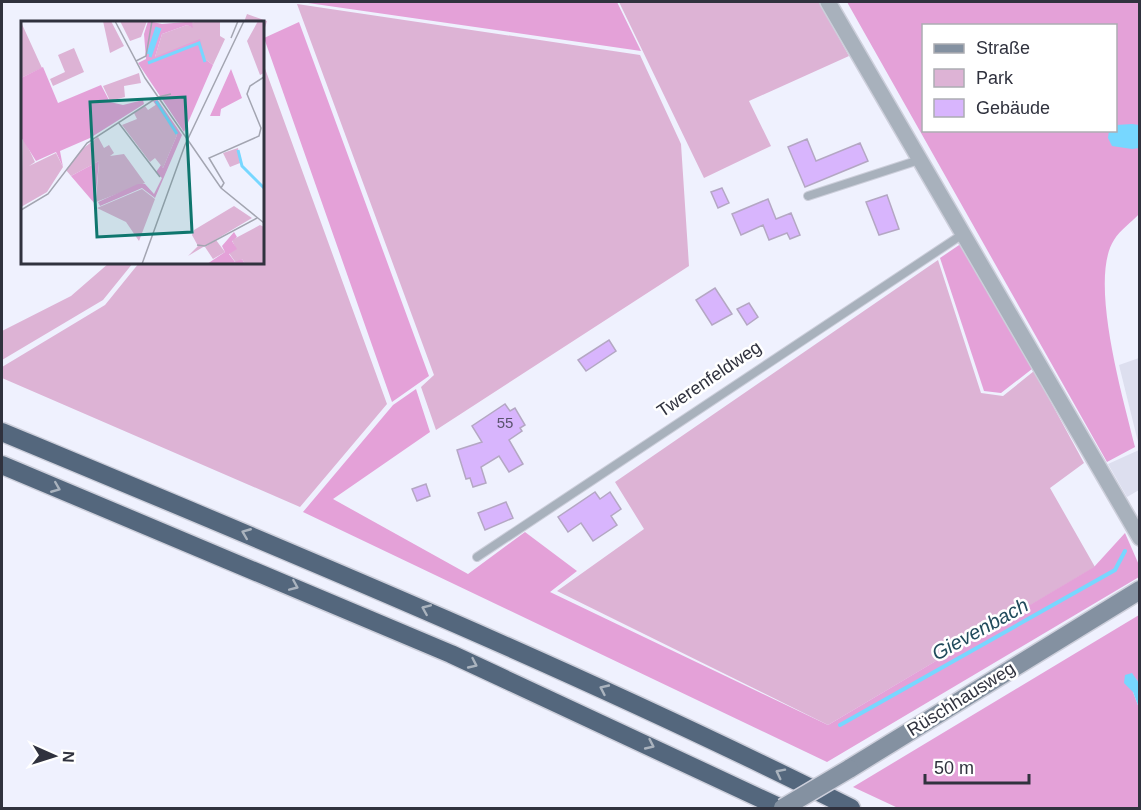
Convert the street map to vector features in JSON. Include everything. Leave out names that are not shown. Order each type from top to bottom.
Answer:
[{"type":"highway","points":[[2,432],[464,625],[750,757],[851,808]]},
{"type":"highway","points":[[2,465],[451,654],[782,808]]},
{"type":"main road","name":"Rüschhausweg","points":[[782,808],[1140,590]]},
{"type":"street","points":[[828,2],[1140,538]]},
{"type":"lane","points":[[808,196],[919,160]]},
{"type":"lane","name":"Twerenfeldweg","points":[[477,557],[963,234]]},
{"type":"shaded area","points":[[301,2],[617,2],[641,51]]},
{"type":"shaded area","points":[[847,2],[1139,2],[1139,214],[1114,240],[1107,258],[1105,283],[1106,311],[1111,341],[1135,447],[1107,462]]},
{"type":"shaded area","points":[[299,22],[429,376],[392,402],[264,38]]},
{"type":"shaded area","points":[[965,241],[1032,369],[1001,393],[984,391],[940,258]]},
{"type":"shaded area","points":[[1140,358],[1139,446],[1119,365]]},
{"type":"shaded area","points":[[416,389],[430,432],[333,499],[468,574],[525,532],[577,571],[550,592],[828,725],[1094,567],[1125,533],[1139,565],[1139,577],[827,762],[303,512],[393,405]]},
{"type":"shaded area","points":[[1139,450],[1139,490],[1127,497],[1108,464]]},
{"type":"shaded area","points":[[1139,615],[1139,683],[1131,673],[1133,692],[1139,708],[1139,808],[898,808],[853,787]]},
{"type":"green space","points":[[619,2],[819,2],[849,56],[749,101],[771,146],[704,178]]},
{"type":"green space","points":[[297,4],[640,55],[681,144],[689,266],[436,430],[421,387],[434,375]]},
{"type":"green space","points":[[247,14],[267,21],[264,31],[264,21],[244,21]]},
{"type":"green space","points":[[264,66],[387,404],[300,507],[2,378],[2,367],[105,305],[138,264],[264,264]]},
{"type":"green space","points":[[938,260],[981,393],[1003,396],[1034,371],[1084,463],[1050,488],[1095,567],[828,725],[557,591],[644,529],[615,482]]},
{"type":"green space","points":[[108,264],[132,264],[103,300],[2,360],[2,331],[71,296]]},
{"type":"water","points":[[1117,125],[1139,125],[1139,148],[1112,146],[1108,138],[1109,132],[1117,132]]},
{"type":"water","points":[[1132,673],[1139,683],[1139,708],[1133,692],[1124,683],[1125,675]]},
{"type":"building","points":[[807,139],[816,161],[860,143],[868,161],[805,187],[788,147]]},
{"type":"building","points":[[722,188],[729,203],[718,208],[711,192]]},
{"type":"building","points":[[887,195],[899,229],[879,235],[866,202]]},
{"type":"building","points":[[768,199],[776,219],[791,213],[800,235],[790,239],[787,233],[769,240],[763,225],[741,235],[732,214]]},
{"type":"building","points":[[715,288],[732,314],[712,325],[696,300]]},
{"type":"building","points":[[749,303],[758,317],[747,325],[737,309]]},
{"type":"building","points":[[609,340],[616,351],[586,371],[578,360]]},
{"type":"building","points":[[505,404],[510,411],[515,408],[525,425],[520,428],[522,431],[509,440],[523,464],[509,472],[499,456],[481,467],[486,483],[473,487],[470,478],[466,479],[457,450],[482,442],[472,426]]},
{"type":"building","points":[[426,484],[430,496],[417,501],[412,489]]},
{"type":"building","points":[[595,492],[600,499],[610,492],[621,509],[611,516],[617,525],[593,541],[581,523],[568,532],[558,517]]},
{"type":"building","points":[[506,502],[513,518],[485,530],[478,513]]},
{"type":"waterway","name":"Gievenbach","points":[[840,725],[1115,570],[1125,551]]}]
